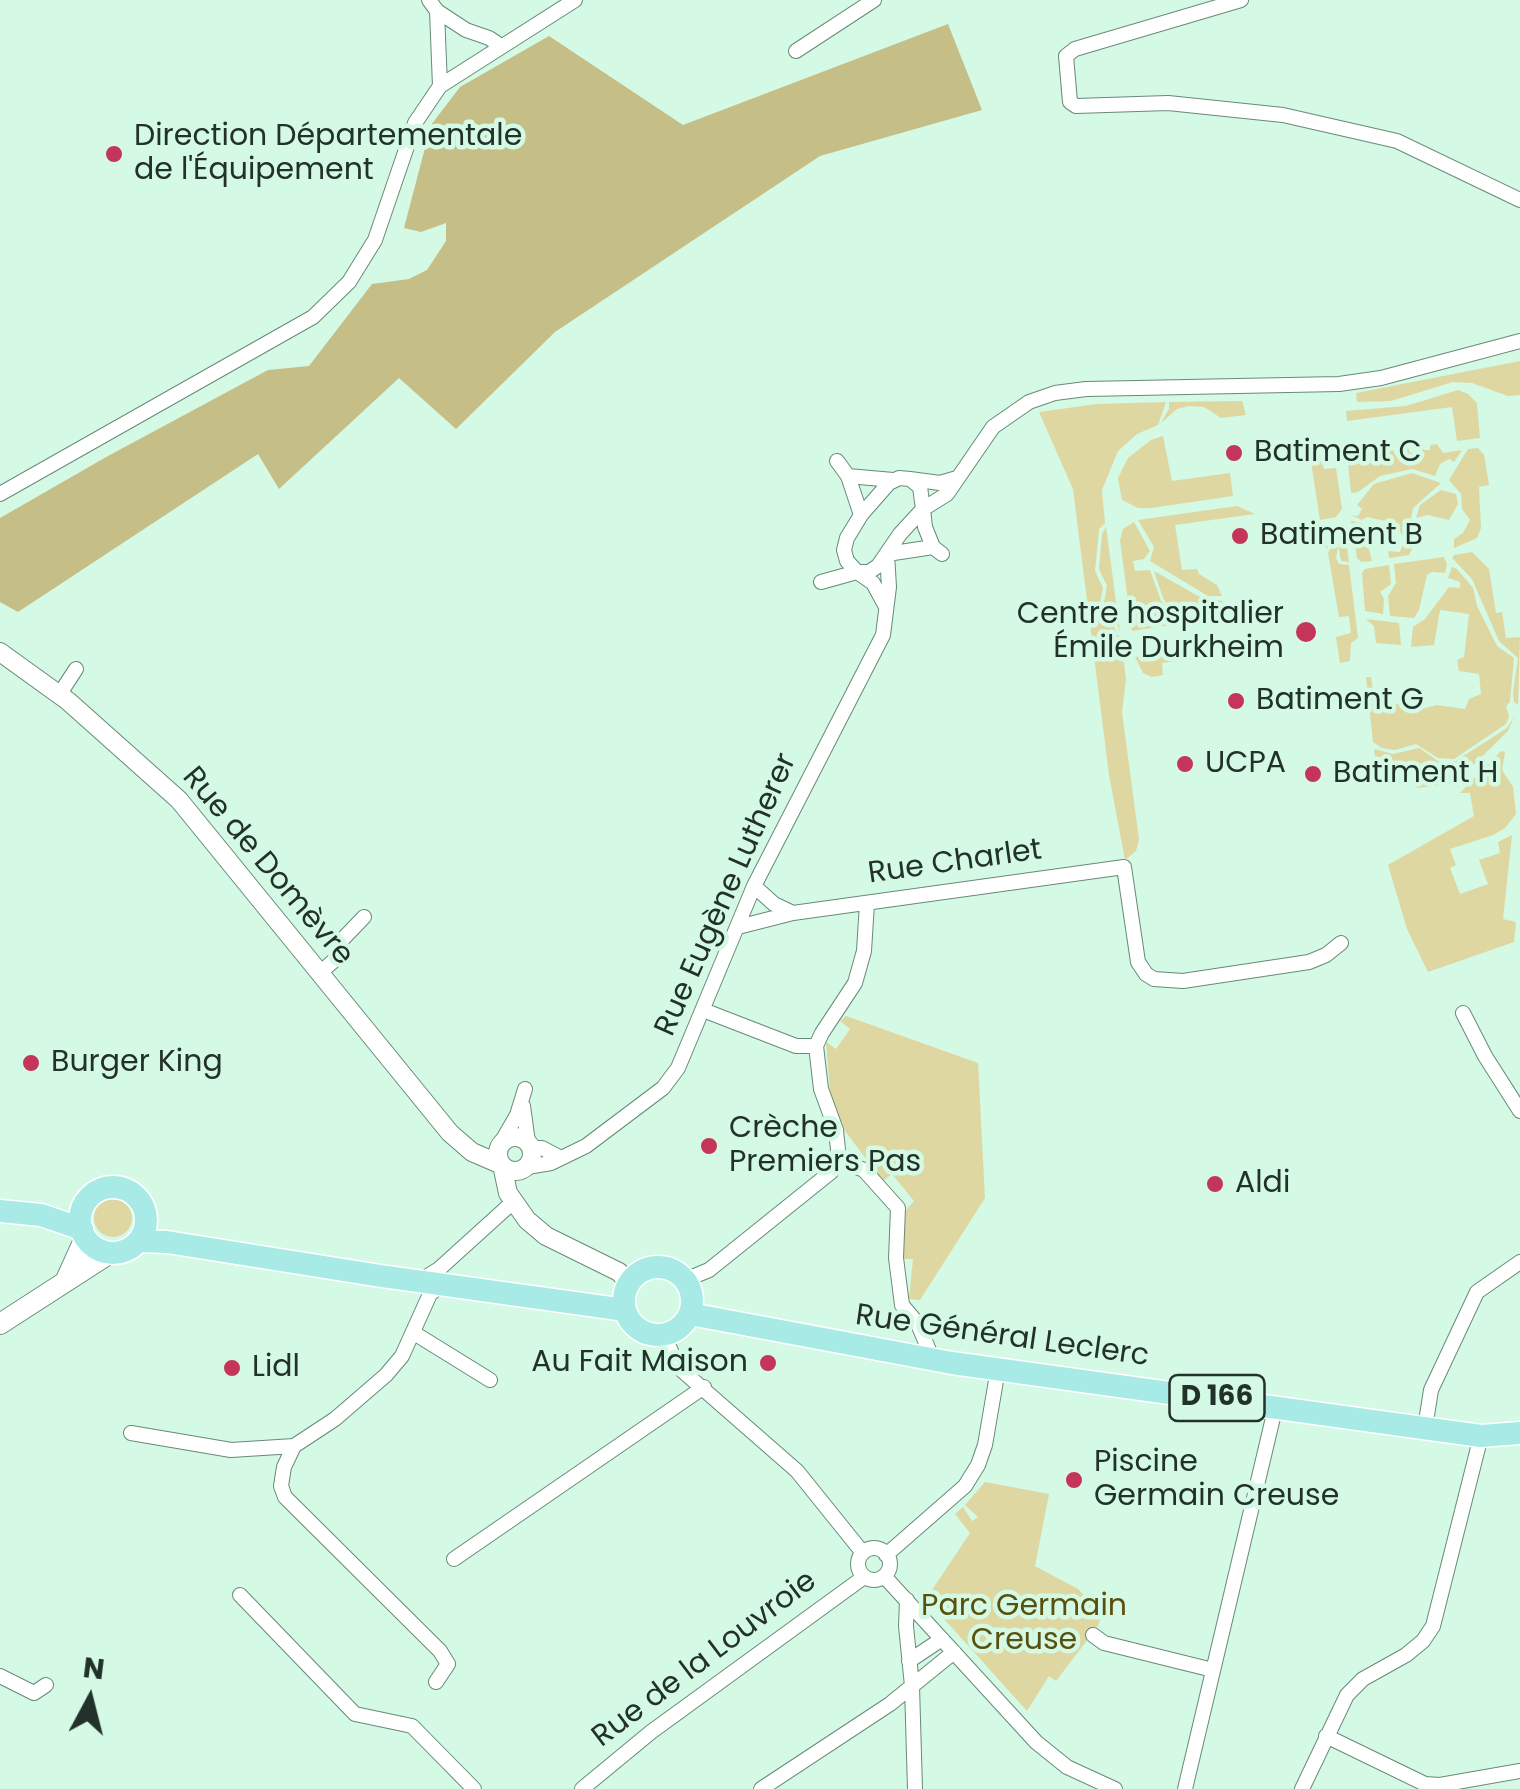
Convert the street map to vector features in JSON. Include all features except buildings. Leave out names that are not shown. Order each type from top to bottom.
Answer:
[{"type":"main road","points":[[0,1324],[110,1253],[130,1248],[138,1241],[146,1222],[140,1201],[123,1188],[101,1189],[92,1195],[5,1211]]},
{"type":"main road","points":[[65,1282],[84,1234],[80,1214],[92,1195]]},
{"type":"main road","points":[[5,1211],[40,1214],[84,1234],[100,1250],[110,1253]]},
{"type":"main road","points":[[145,1211],[171,1229],[216,1250]]},
{"type":"main road","points":[[138,1241],[168,1242],[625,1310]]},
{"type":"main road","points":[[656,1267],[667,1268],[685,1280],[693,1302],[680,1328],[664,1335],[639,1330],[625,1310],[628,1284],[636,1275],[656,1267]]},
{"type":"main road","name":"Rue Général Leclerc","points":[[690,1314],[933,1360],[1481,1436],[1520,1433]]},
{"type":"street","points":[[0,494],[314,317],[349,282],[375,240],[415,123],[440,86],[575,0]]},
{"type":"street","points":[[796,51],[874,0]]},
{"type":"street","points":[[1242,0],[1075,49],[1066,56],[1070,102],[1076,106],[1168,103],[1283,115],[1397,141],[1520,200]]},
{"type":"street","points":[[433,5],[466,30],[501,46]]},
{"type":"street","points":[[433,5],[440,86]]},
{"type":"street","points":[[893,480],[861,516],[844,550],[818,584],[869,572],[923,509],[947,494],[993,426],[1011,412],[1055,392],[1340,384],[1381,378],[1520,341]]},
{"type":"street","points":[[838,461],[848,476],[861,516]]},
{"type":"street","points":[[848,476],[940,483],[958,478]]},
{"type":"street","points":[[887,554],[938,551],[924,526],[920,487],[910,479]]},
{"type":"street","points":[[844,550],[857,572],[873,583],[886,608]]},
{"type":"street","name":"Rue Eugène Lutherer","points":[[527,1167],[551,1162],[586,1146],[663,1088],[687,1052],[754,886],[883,635],[889,587],[887,554]]},
{"type":"street","name":"Rue de Domèvre","points":[[0,652],[60,695],[178,800],[450,1133],[502,1165]]},
{"type":"street","points":[[60,695],[76,669]]},
{"type":"street","name":"Rue Charlet","points":[[738,926],[794,913],[1124,868],[1138,962],[1154,979],[1183,981],[1309,962],[1326,956],[1342,943]]},
{"type":"street","points":[[754,886],[774,904],[794,913]]},
{"type":"street","points":[[685,1280],[709,1270],[832,1172],[839,1160],[836,1130],[821,1090],[816,1046],[854,983],[864,951],[866,903]]},
{"type":"street","points":[[321,972],[339,956],[340,942],[364,917]]},
{"type":"street","points":[[703,1010],[796,1046],[816,1046]]},
{"type":"street","points":[[1463,1013],[1520,1110]]},
{"type":"street","points":[[436,1682],[448,1664],[440,1651],[285,1497],[281,1486],[284,1467],[294,1446],[386,1375],[402,1356],[430,1294],[430,1283],[439,1270],[515,1204],[532,1158],[523,1094],[497,1153],[515,1204],[546,1236],[619,1272],[628,1284]]},
{"type":"street","points":[[464,1145],[502,1142],[515,1136],[558,1157]]},
{"type":"street","points":[[839,1160],[864,1170],[898,1208],[896,1258],[902,1305],[918,1324],[933,1360]]},
{"type":"street","points":[[502,1165],[512,1171],[527,1167]]},
{"type":"street","points":[[1424,1428],[1431,1390],[1477,1292],[1520,1262]]},
{"type":"street","points":[[414,1332],[490,1380]]},
{"type":"street","points":[[664,1335],[678,1368],[797,1472],[863,1553]]},
{"type":"street","points":[[886,1555],[965,1486],[976,1468],[985,1445],[998,1369]]},
{"type":"street","points":[[454,1559],[704,1387]]},
{"type":"street","points":[[1185,1789],[1276,1405]]},
{"type":"street","points":[[130,1433],[230,1450],[294,1446]]},
{"type":"street","points":[[1302,1789],[1347,1694],[1363,1679],[1406,1655],[1433,1626],[1481,1436]]},
{"type":"street","points":[[878,1549],[886,1555],[889,1566],[884,1576],[874,1580],[864,1576],[858,1567],[863,1553],[878,1549]]},
{"type":"street","name":"Rue de la Louvroie","points":[[582,1789],[650,1732],[864,1576]]},
{"type":"street","points":[[884,1576],[1036,1742],[1067,1766],[1115,1789]]},
{"type":"street","points":[[240,1595],[355,1714],[412,1726],[474,1789]]},
{"type":"street","points":[[907,1600],[916,1789]]},
{"type":"street","points":[[1092,1635],[1104,1643],[1213,1670]]},
{"type":"street","points":[[909,1661],[942,1639]]},
{"type":"street","points":[[761,1789],[912,1686],[954,1652]]},
{"type":"street","points":[[0,1676],[34,1693],[46,1685]]},
{"type":"street","points":[[1326,1736],[1424,1784],[1453,1783],[1520,1770]]},
{"type":"green space","points":[[1520,361],[1520,395],[1508,396],[1472,383],[1453,382],[1391,401],[1357,402],[1356,393]]},
{"type":"green space","points":[[1458,390],[1477,403],[1480,438],[1457,441],[1452,407],[1347,421],[1346,411],[1406,406]]},
{"type":"green space","points":[[1242,401],[1246,415],[1221,418],[1204,407],[1189,406],[1177,409],[1161,423],[1169,402]]},
{"type":"green space","points":[[1166,402],[1158,425],[1137,434],[1118,451],[1102,490],[1105,523],[1099,529],[1095,571],[1103,588],[1100,603],[1108,612],[1104,617],[1111,618],[1117,635],[1121,636],[1126,679],[1122,712],[1139,839],[1136,851],[1125,860],[1109,775],[1073,489],[1039,412],[1097,404]]},
{"type":"green space","points":[[1163,436],[1172,481],[1230,473],[1233,496],[1151,508],[1138,508],[1122,500],[1118,478],[1128,458]]},
{"type":"green space","points":[[1437,444],[1443,453],[1462,450],[1454,462],[1449,459],[1440,464],[1435,476],[1412,469],[1380,476],[1351,493],[1348,463],[1365,461],[1370,453],[1378,452],[1379,457],[1384,456],[1384,451],[1393,450],[1395,455],[1399,449],[1408,448],[1410,453],[1415,452],[1414,447],[1430,450],[1430,445]]},
{"type":"green space","points":[[1478,448],[1484,455],[1489,485],[1479,487],[1481,528],[1477,538],[1454,548],[1454,539],[1463,533],[1470,520],[1462,509],[1461,494],[1449,480],[1468,449]]},
{"type":"green space","points":[[1321,454],[1324,469],[1336,468],[1342,509],[1336,517],[1320,520],[1310,455]]},
{"type":"green space","points":[[1412,473],[1441,483],[1413,508],[1411,518],[1417,525],[1418,537],[1409,555],[1389,558],[1388,551],[1400,552],[1403,544],[1404,538],[1395,523],[1351,515],[1358,516],[1362,509],[1357,505],[1374,484]]},
{"type":"green space","points":[[1441,490],[1456,494],[1458,504],[1449,520],[1428,515],[1416,518],[1420,505]]},
{"type":"green space","points":[[1237,506],[1255,514],[1175,525],[1182,570],[1197,569],[1217,585],[1222,596],[1208,596],[1150,561],[1154,547],[1138,520]]},
{"type":"green space","points":[[1351,521],[1362,523],[1372,561],[1361,562],[1357,558]]},
{"type":"green space","points":[[1134,522],[1150,551],[1144,559],[1133,561],[1135,571],[1150,570],[1161,601],[1177,624],[1132,631],[1120,540],[1123,529]]},
{"type":"green space","points":[[1106,527],[1120,632],[1113,612],[1104,602],[1107,586],[1099,569]]},
{"type":"green space","points":[[1341,529],[1349,562],[1341,561],[1338,543],[1331,543],[1327,549],[1323,532]]},
{"type":"green space","points":[[1332,545],[1338,547],[1339,564],[1349,565],[1358,638],[1351,643],[1350,661],[1340,663],[1336,637],[1351,633],[1349,616],[1339,617],[1328,553]]},
{"type":"green space","points":[[1472,552],[1489,569],[1496,613],[1502,612],[1506,638],[1520,637],[1518,705],[1513,693],[1518,658],[1499,641],[1472,579],[1452,558]]},
{"type":"green space","points":[[1444,557],[1445,573],[1427,575],[1414,618],[1390,616],[1388,596],[1396,583],[1394,564]]},
{"type":"green space","points":[[1389,565],[1391,584],[1380,592],[1384,599],[1383,614],[1365,611],[1362,573]]},
{"type":"green space","points":[[1452,567],[1473,588],[1477,606],[1497,646],[1514,658],[1510,702],[1506,706],[1509,717],[1506,724],[1454,759],[1438,758],[1416,744],[1395,750],[1382,748],[1373,742],[1366,677],[1371,677],[1374,699],[1385,698],[1386,703],[1405,705],[1413,711],[1437,705],[1465,709],[1469,699],[1481,694],[1479,674],[1459,671],[1457,660],[1464,657],[1469,614],[1440,610],[1434,645],[1411,647],[1413,627],[1425,619],[1449,587],[1460,588],[1460,582],[1448,578]]},
{"type":"green space","points":[[1154,571],[1198,596],[1222,601],[1223,607],[1187,612],[1188,623],[1181,624],[1163,598]]},
{"type":"green space","points":[[1366,619],[1399,623],[1401,645],[1376,643],[1374,626]]},
{"type":"green space","points":[[1192,649],[1193,659],[1162,663],[1163,675],[1152,677],[1143,673],[1135,657]]},
{"type":"green space","points":[[1514,717],[1508,731],[1455,783],[1417,788],[1414,771],[1401,773],[1402,782],[1379,783],[1374,749],[1393,754],[1419,748],[1438,761],[1451,764],[1507,728]]},
{"type":"green space","points":[[1501,751],[1505,752],[1502,770],[1513,787],[1516,814],[1493,835],[1450,849],[1456,865],[1450,868],[1460,894],[1488,884],[1479,860],[1500,853],[1498,842],[1512,835],[1503,919],[1516,922],[1514,942],[1428,972],[1407,929],[1388,865],[1474,816],[1470,793],[1460,793]]},
{"type":"green space","points":[[846,1016],[978,1063],[985,1198],[920,1300],[909,1299],[913,1259],[901,1259],[901,1216],[914,1201],[892,1174],[883,1181],[845,1131],[830,1092],[826,1042],[836,1049],[850,1029],[840,1021]]},
{"type":"green space","points":[[113,1199],[126,1205],[132,1218],[126,1231],[113,1237],[100,1231],[94,1218],[100,1205]]},
{"type":"green space","name":"Parc Germain Creuse","points":[[985,1482],[1049,1494],[1035,1566],[1078,1589],[1102,1614],[1098,1626],[1056,1681],[1049,1676],[1027,1711],[926,1599],[970,1533],[955,1514],[963,1507],[972,1521],[978,1517],[965,1505]]},
{"type":"shaded area","points":[[948,24],[982,110],[820,156],[555,332],[456,429],[399,378],[279,489],[258,454],[18,612],[0,602],[0,518],[268,370],[309,366],[372,284],[409,279],[427,270],[446,241],[446,223],[421,232],[404,228],[431,125],[460,87],[549,36],[683,125]]},
{"type":"place","name":"Direction Départementale de l'Équipement","points":[[114,154]]},
{"type":"place","name":"Batiment C","points":[[1234,453]]},
{"type":"place","name":"Batiment B","points":[[1240,536]]},
{"type":"place","name":"Centre hospitalier Émile Durkheim","points":[[1306,632]]},
{"type":"place","name":"Batiment G","points":[[1236,701]]},
{"type":"place","name":"UCPA","points":[[1185,764]]},
{"type":"place","name":"Batiment H","points":[[1313,774]]},
{"type":"place","name":"Burger King","points":[[31,1063]]},
{"type":"place","name":"Crèche Premiers Pas","points":[[709,1146]]},
{"type":"place","name":"Aldi","points":[[1215,1184]]},
{"type":"place","name":"Au Fait Maison","points":[[768,1363]]},
{"type":"place","name":"Lidl","points":[[232,1368]]},
{"type":"place","name":"Piscine Germain Creuse","points":[[1074,1480]]}]
